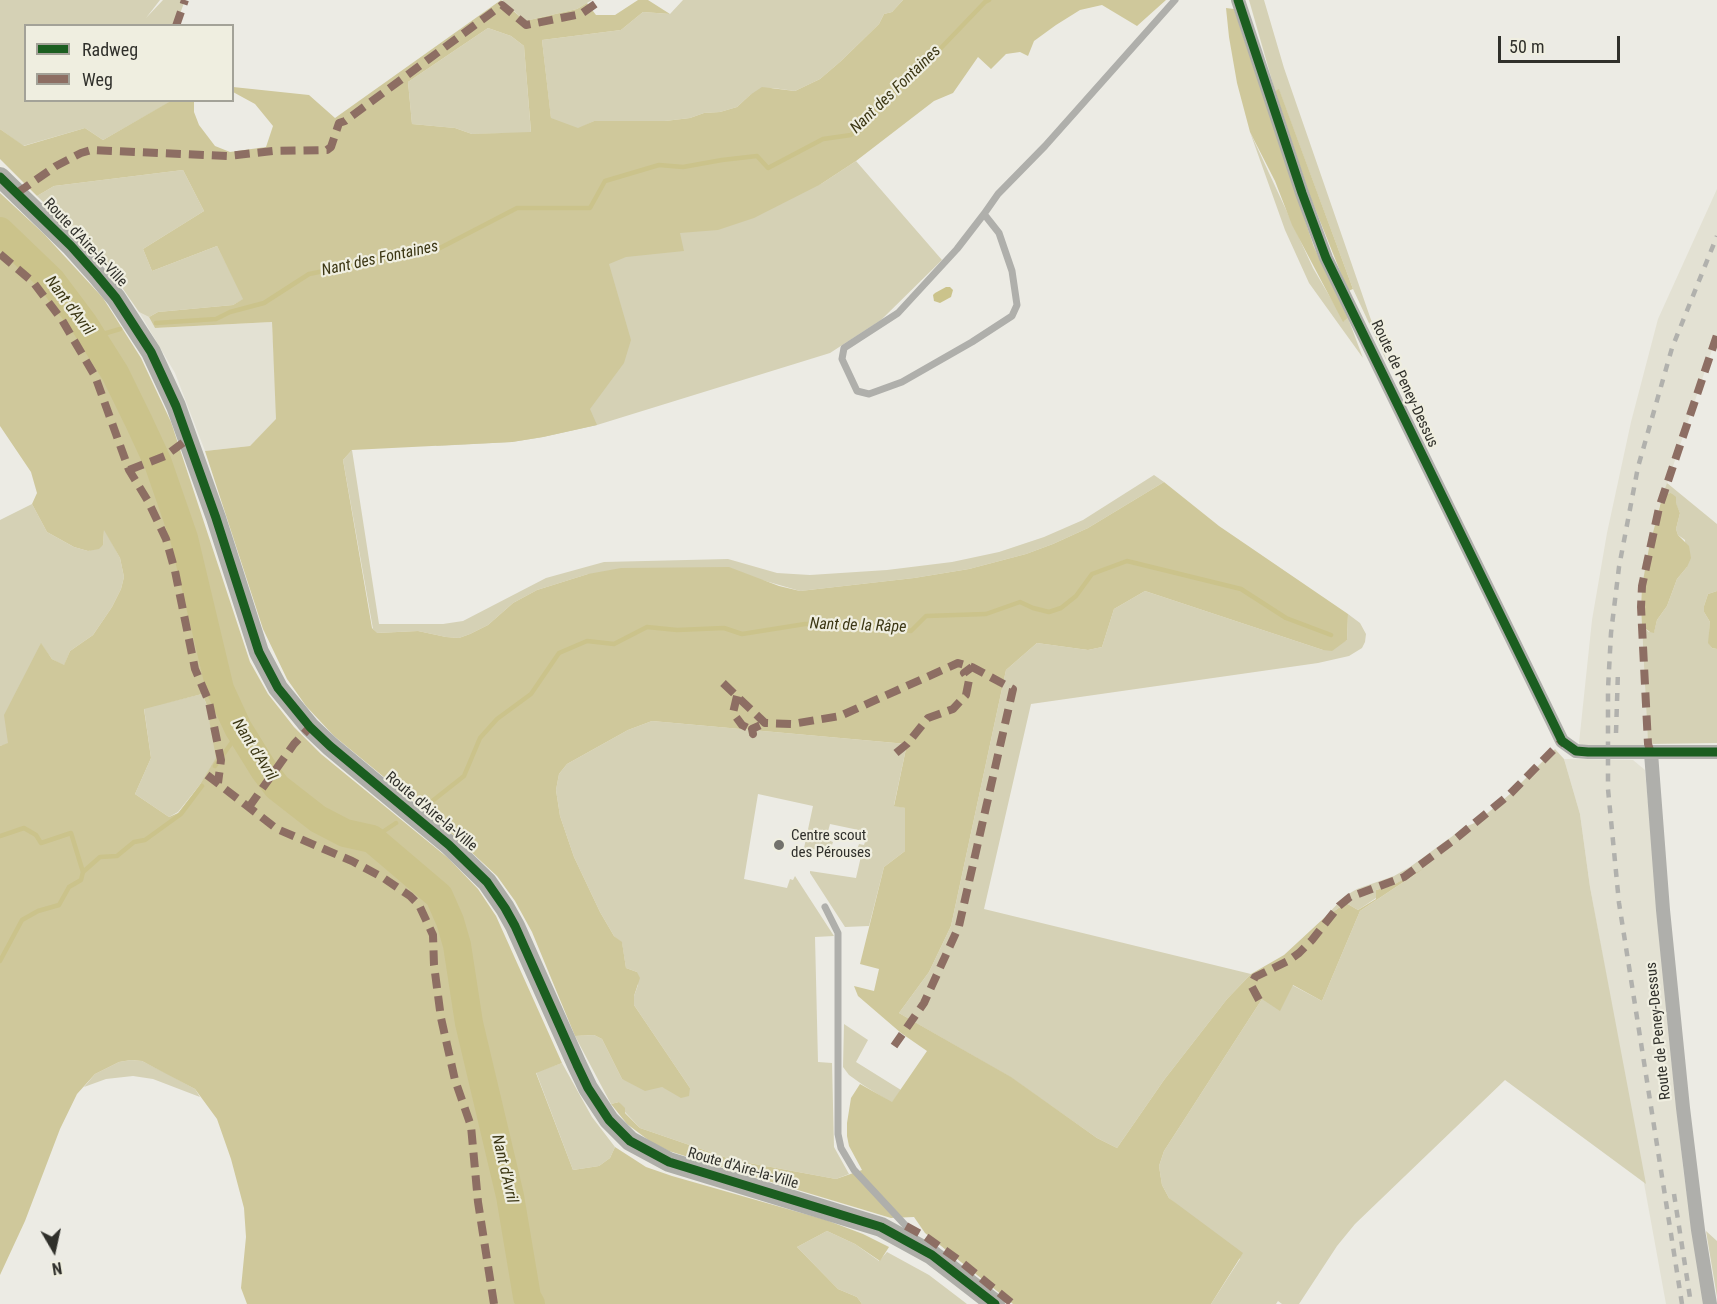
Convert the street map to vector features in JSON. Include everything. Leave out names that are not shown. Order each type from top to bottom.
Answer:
[{"type":"street","name":"Route de Peney-Dessus","points":[[1238,0],[1326,258],[1549,718],[1562,741],[1576,751],[1651,753],[1663,910],[1683,1108],[1710,1304]]},
{"type":"street","name":"Route d'Aire-la-Ville","points":[[0,177],[71,246],[96,274],[121,305],[151,352],[180,417],[259,652],[278,688],[310,727],[330,746],[449,845],[487,882],[515,926],[577,1065],[609,1120],[630,1141],[669,1162],[711,1177],[881,1227],[932,1255],[995,1304]]},
{"type":"street","points":[[1651,753],[1717,752]]},
{"type":"lane","points":[[984,214],[999,233],[1012,271],[1017,305],[1012,316],[963,348],[902,382],[869,394],[857,391],[842,359],[844,348],[898,313],[957,249],[998,194],[1045,146],[1175,0]]},
{"type":"lane","points":[[825,907],[838,933],[838,1134],[841,1148],[854,1170],[906,1226],[907,1240]]},
{"type":"shaded area","points":[[0,0],[160,0],[146,18],[163,0],[185,0],[176,24],[24,24],[24,102],[170,102],[103,140],[85,128],[23,146],[0,129]]},
{"type":"shaded area","points":[[501,0],[525,21],[577,9],[587,3],[596,15],[615,15],[638,0],[648,0],[670,14],[643,12],[621,30],[542,40],[551,118],[578,128],[594,121],[665,121],[720,112],[737,107],[762,87],[795,91],[820,79],[879,24],[884,14],[892,12],[903,0],[1166,0],[1137,26],[1102,5],[1080,10],[1056,25],[1034,41],[1028,56],[1020,52],[1006,54],[991,69],[978,57],[953,93],[934,101],[856,161],[821,184],[754,218],[718,230],[680,233],[684,251],[626,257],[609,264],[631,340],[624,363],[590,409],[597,425],[512,442],[352,450],[343,460],[372,628],[377,633],[418,631],[459,638],[488,625],[513,603],[537,590],[588,574],[621,568],[729,567],[779,586],[800,591],[914,578],[969,569],[1026,554],[1053,544],[1088,528],[1164,482],[1219,526],[1348,614],[1347,640],[1332,651],[1323,650],[1145,591],[1114,609],[1102,647],[1088,650],[1037,643],[1006,670],[951,926],[929,972],[899,1013],[1011,1077],[1097,1138],[1117,1148],[1164,1080],[1227,999],[1251,974],[1284,955],[1324,918],[1346,903],[1358,910],[1376,899],[1376,890],[1391,886],[1423,869],[1360,911],[1322,1001],[1293,985],[1280,1011],[1262,999],[1164,1151],[1159,1166],[1162,1185],[1169,1198],[1243,1253],[1211,1304],[1013,1304],[925,1233],[914,1217],[891,1218],[669,1151],[651,1142],[627,1124],[611,1104],[619,1102],[625,1108],[625,1113],[640,1128],[733,1160],[836,1179],[862,1170],[849,1146],[847,1136],[851,1098],[860,1084],[892,1102],[927,1051],[901,1033],[858,996],[854,986],[874,991],[879,969],[860,964],[884,867],[905,851],[905,808],[894,806],[907,744],[652,721],[628,730],[567,764],[559,774],[556,790],[560,816],[574,857],[600,912],[614,936],[622,942],[626,968],[637,972],[640,978],[634,996],[634,1005],[690,1088],[689,1096],[681,1098],[662,1087],[645,1091],[622,1079],[602,1039],[594,1035],[575,1036],[532,932],[515,901],[497,876],[441,824],[334,736],[306,706],[287,679],[263,629],[205,451],[250,446],[276,419],[272,322],[155,328],[149,317],[158,312],[233,305],[243,299],[217,246],[152,271],[143,249],[204,211],[183,170],[54,186],[37,196],[0,159],[0,129],[24,146],[85,128],[103,140],[169,102],[194,102],[194,112],[199,125],[215,146],[230,152],[266,147],[273,126],[255,104],[234,93],[234,87],[309,95],[335,118]],"holes":[[[488,28],[511,36],[524,46],[531,132],[472,134],[455,128],[412,124],[408,82]]]},
{"type":"shaded area","points":[[502,0],[592,0],[577,9],[525,21]]},
{"type":"shaded area","points":[[683,0],[903,0],[892,12],[884,14],[879,24],[820,79],[795,91],[773,88],[750,95],[737,107],[690,118],[665,121],[594,121],[578,129],[551,119],[542,40],[621,30],[643,12],[670,14]]},
{"type":"shaded area","points":[[1249,0],[1264,0],[1284,68],[1388,364],[1353,289],[1279,90],[1275,91]]},
{"type":"shaded area","points":[[1226,8],[1234,9],[1314,247],[1348,318],[1343,322],[1292,225],[1275,181],[1250,132],[1237,83]]},
{"type":"shaded area","points":[[488,28],[511,36],[524,46],[531,133],[472,134],[455,128],[412,124],[408,82]]},
{"type":"shaded area","points":[[1279,89],[1353,289],[1348,291],[1310,196],[1275,91]]},
{"type":"shaded area","points":[[1250,132],[1313,268],[1344,321],[1348,318],[1363,358],[1309,283],[1285,230]]},
{"type":"shaded area","points":[[856,161],[942,260],[881,320],[830,353],[597,425],[512,442],[436,446],[534,229],[821,184]]},
{"type":"shaded area","points":[[183,170],[204,211],[143,249],[152,271],[217,246],[244,299],[233,305],[158,312],[149,317],[139,312],[105,263],[37,196],[54,186]]},
{"type":"shaded area","points":[[1717,189],[1717,335],[1659,508],[1642,586],[1648,744],[1633,747],[1583,746],[1579,743],[1592,620],[1607,533],[1631,422],[1658,319]]},
{"type":"shaded area","points":[[0,193],[44,234],[103,298],[141,358],[171,422],[250,662],[268,694],[294,727],[321,754],[448,858],[478,889],[496,916],[562,1063],[536,1073],[573,1170],[599,1166],[610,1158],[615,1147],[646,1167],[826,1220],[863,1234],[889,1247],[880,1261],[855,1244],[827,1231],[797,1247],[838,1289],[857,1297],[862,1304],[247,1304],[241,1288],[246,1237],[244,1208],[217,1119],[195,1089],[142,1061],[131,1060],[119,1062],[95,1074],[77,1094],[60,1129],[25,1221],[0,1275],[0,746],[8,743],[4,715],[41,643],[52,659],[64,665],[70,651],[93,635],[112,607],[124,577],[120,558],[104,530],[103,545],[99,549],[88,551],[74,547],[47,532],[32,504],[37,493],[31,472],[0,426]],"holes":[[[202,694],[206,703],[216,758],[199,786],[178,813],[169,817],[135,794],[151,758],[144,709]]]},
{"type":"shaded area","points":[[946,287],[953,290],[951,297],[940,303],[934,301],[933,295]]},
{"type":"shaded area","points":[[139,312],[149,317],[155,328],[272,322],[277,419],[250,446],[205,451],[175,373]]},
{"type":"shaded area","points":[[352,450],[379,624],[443,624],[463,621],[546,578],[604,562],[728,559],[777,573],[810,575],[887,570],[952,562],[999,552],[1044,537],[1083,520],[1154,475],[1164,482],[1088,528],[1053,544],[1026,554],[969,569],[914,578],[800,591],[762,580],[588,574],[537,590],[513,603],[488,625],[459,638],[418,631],[376,633],[373,629],[343,460]]},
{"type":"shaded area","points":[[1667,483],[1717,524],[1717,591],[1708,594],[1704,612],[1710,622],[1709,643],[1712,648],[1717,649],[1717,743],[1648,744],[1642,626],[1649,632],[1654,632],[1657,620],[1667,606],[1677,579],[1687,567],[1685,540],[1678,535],[1676,529],[1680,513],[1671,493],[1663,494]]},
{"type":"shaded area","points":[[1671,493],[1676,497],[1680,513],[1676,529],[1678,535],[1689,546],[1691,558],[1677,579],[1667,606],[1657,620],[1654,633],[1642,626],[1642,586],[1663,494]]},
{"type":"shaded area","points":[[32,504],[47,532],[74,547],[88,551],[103,545],[104,528],[120,558],[124,577],[112,607],[93,635],[70,651],[64,666],[52,659],[41,644],[8,744],[0,746],[0,520]]},
{"type":"shaded area","points":[[1145,591],[1323,650],[1347,640],[1348,614],[1360,623],[1366,634],[1362,648],[1349,656],[1318,663],[1031,704],[984,909],[1251,974],[1227,999],[1164,1080],[1117,1148],[1097,1138],[1010,1077],[899,1013],[929,972],[951,926],[1006,670],[1037,643],[1088,650],[1102,647],[1114,609]]},
{"type":"shaded area","points":[[1717,591],[1717,649],[1712,648],[1708,643],[1710,622],[1704,612],[1704,606],[1708,594]]},
{"type":"shaded area","points":[[202,694],[206,703],[217,758],[199,786],[178,812],[169,817],[135,794],[151,758],[144,708]]},
{"type":"shaded area","points":[[652,721],[907,744],[894,805],[905,808],[905,851],[884,867],[869,926],[845,927],[810,873],[810,871],[856,878],[862,852],[857,850],[859,844],[864,845],[868,832],[830,824],[826,839],[833,842],[830,851],[804,848],[813,806],[758,794],[744,879],[787,888],[790,879],[793,880],[795,876],[834,936],[815,937],[818,1062],[832,1063],[834,1147],[849,1174],[836,1179],[733,1160],[640,1128],[619,1102],[611,1104],[575,1036],[594,1035],[602,1039],[622,1079],[661,1087],[690,1088],[634,1005],[638,985],[637,972],[626,968],[622,943],[614,936],[600,912],[574,857],[560,816],[556,790],[559,774],[567,764],[628,730]]},
{"type":"shaded area","points":[[1555,749],[1564,759],[1580,814],[1590,887],[1646,1184],[1505,1080],[1355,1224],[1337,1246],[1299,1304],[1282,1304],[1278,1301],[1276,1304],[1211,1304],[1240,1259],[1169,1198],[1162,1185],[1159,1166],[1164,1151],[1262,999],[1292,985],[1322,1001],[1360,911],[1417,873],[1391,886],[1376,890],[1376,898],[1358,910],[1346,903],[1324,918],[1345,896],[1357,889],[1394,876],[1465,827],[1477,822],[1510,794]]},
{"type":"shaded area","points":[[1564,759],[1633,760],[1645,770],[1684,1175],[1704,1304],[1666,1304],[1590,887],[1580,814]]},
{"type":"shaded area","points":[[844,1024],[868,1040],[856,1062],[901,1090],[892,1103],[849,1075],[843,1067]]},
{"type":"shaded area","points":[[142,1061],[166,1073],[195,1089],[200,1097],[153,1079],[133,1076],[106,1079],[84,1087],[95,1074],[119,1062]]},
{"type":"shaded area","points":[[562,1063],[592,1117],[615,1147],[610,1158],[599,1166],[573,1170],[536,1072]]},
{"type":"shaded area","points":[[827,1231],[855,1244],[879,1261],[887,1252],[929,1275],[967,1304],[862,1304],[857,1297],[838,1289],[797,1247]]},
{"type":"shaded area","points":[[1706,1231],[1717,1241],[1717,1297]]},
{"type":"waterway","name":"Nant des Fontaines","points":[[156,323],[216,319],[230,312],[264,303],[309,274],[440,248],[517,208],[590,208],[605,181],[659,165],[683,167],[757,156],[768,168],[823,139],[851,135],[989,0]]},
{"type":"waterway","name":"Nant d'Avril","points":[[0,231],[51,280],[84,324],[115,373],[158,463],[184,538],[220,689],[238,728],[264,770],[277,787],[318,819],[345,833],[372,839],[439,896],[457,945],[469,1023],[510,1196],[527,1297],[531,1304]]},
{"type":"waterway","name":"Nant des Fontaines","points":[[93,337],[120,329]]},
{"type":"waterway","name":"Nant de la Râpe","points":[[426,806],[464,776],[480,738],[497,719],[531,694],[559,653],[587,641],[614,644],[647,627],[677,630],[724,628],[742,634],[805,624],[866,624],[911,631],[926,616],[986,614],[1020,602],[1049,612],[1061,608],[1076,596],[1092,574],[1127,561],[1241,589],[1286,618],[1331,635]]},
{"type":"waterway","points":[[215,766],[240,731]]},
{"type":"waterway","points":[[0,961],[22,920],[38,911],[59,905],[69,887],[81,880],[83,872],[100,857],[117,856],[134,842],[145,840],[181,814],[202,786]]},
{"type":"waterway","name":"Nant de la Râpe","points":[[372,839],[396,823]]},
{"type":"waterway","points":[[0,836],[24,828],[36,835],[41,843],[71,833],[83,872]]},
{"type":"railway","points":[[1682,1304],[1619,903],[1608,789],[1608,689],[1611,633],[1619,567],[1638,467],[1672,348],[1717,236]]},
{"type":"railway","points":[[1616,733],[1618,671]]},
{"type":"railway","points":[[1674,1194],[1691,1304]]},
{"type":"marked path","points":[[177,24],[185,0]]},
{"type":"marked path","points":[[17,193],[56,166],[91,150],[228,156],[273,151],[327,150],[331,147],[339,123],[345,121],[502,5],[526,25],[581,14],[601,0]]},
{"type":"marked path","points":[[0,254],[33,282],[62,320],[95,376],[129,470],[148,501],[166,539],[175,571],[195,669],[209,702],[221,760],[218,783]]},
{"type":"marked path","points":[[1651,753],[1648,744],[1642,586],[1659,508],[1717,335]]},
{"type":"marked path","points":[[129,470],[165,456],[188,439]]},
{"type":"marked path","points":[[723,683],[765,723],[792,724],[840,716],[958,663],[972,667],[1013,689],[959,926],[924,1003],[894,1046]]},
{"type":"marked path","points":[[896,753],[907,744],[928,718],[953,709],[966,695],[969,680],[964,673],[972,667]]},
{"type":"marked path","points":[[737,696],[733,713],[742,725],[750,729],[753,734],[752,729],[765,723]]},
{"type":"marked path","points":[[249,807],[294,744],[310,727]]},
{"type":"marked path","points":[[1259,1000],[1251,985],[1255,977],[1299,953],[1339,906],[1350,897],[1404,877],[1454,840],[1510,794],[1562,741]]},
{"type":"marked path","points":[[207,775],[277,829],[352,861],[382,877],[419,905],[433,935],[434,965],[441,1018],[455,1080],[471,1126],[478,1202],[494,1304]]},
{"type":"marked path","points":[[906,1226],[960,1261],[1013,1304]]},
{"type":"cycle path","points":[[1238,0],[1326,258],[1562,741],[1576,751],[1588,752],[1717,752]]},
{"type":"cycle path","points":[[0,177],[71,246],[96,274],[116,298],[151,352],[176,406],[216,518],[259,652],[278,688],[310,727],[330,746],[449,845],[487,882],[515,926],[588,1088],[609,1120],[630,1141],[669,1162],[881,1227],[932,1255],[995,1304]]},
{"type":"place","name":"Centre scout des Pérouses","points":[[779,845]]}]
